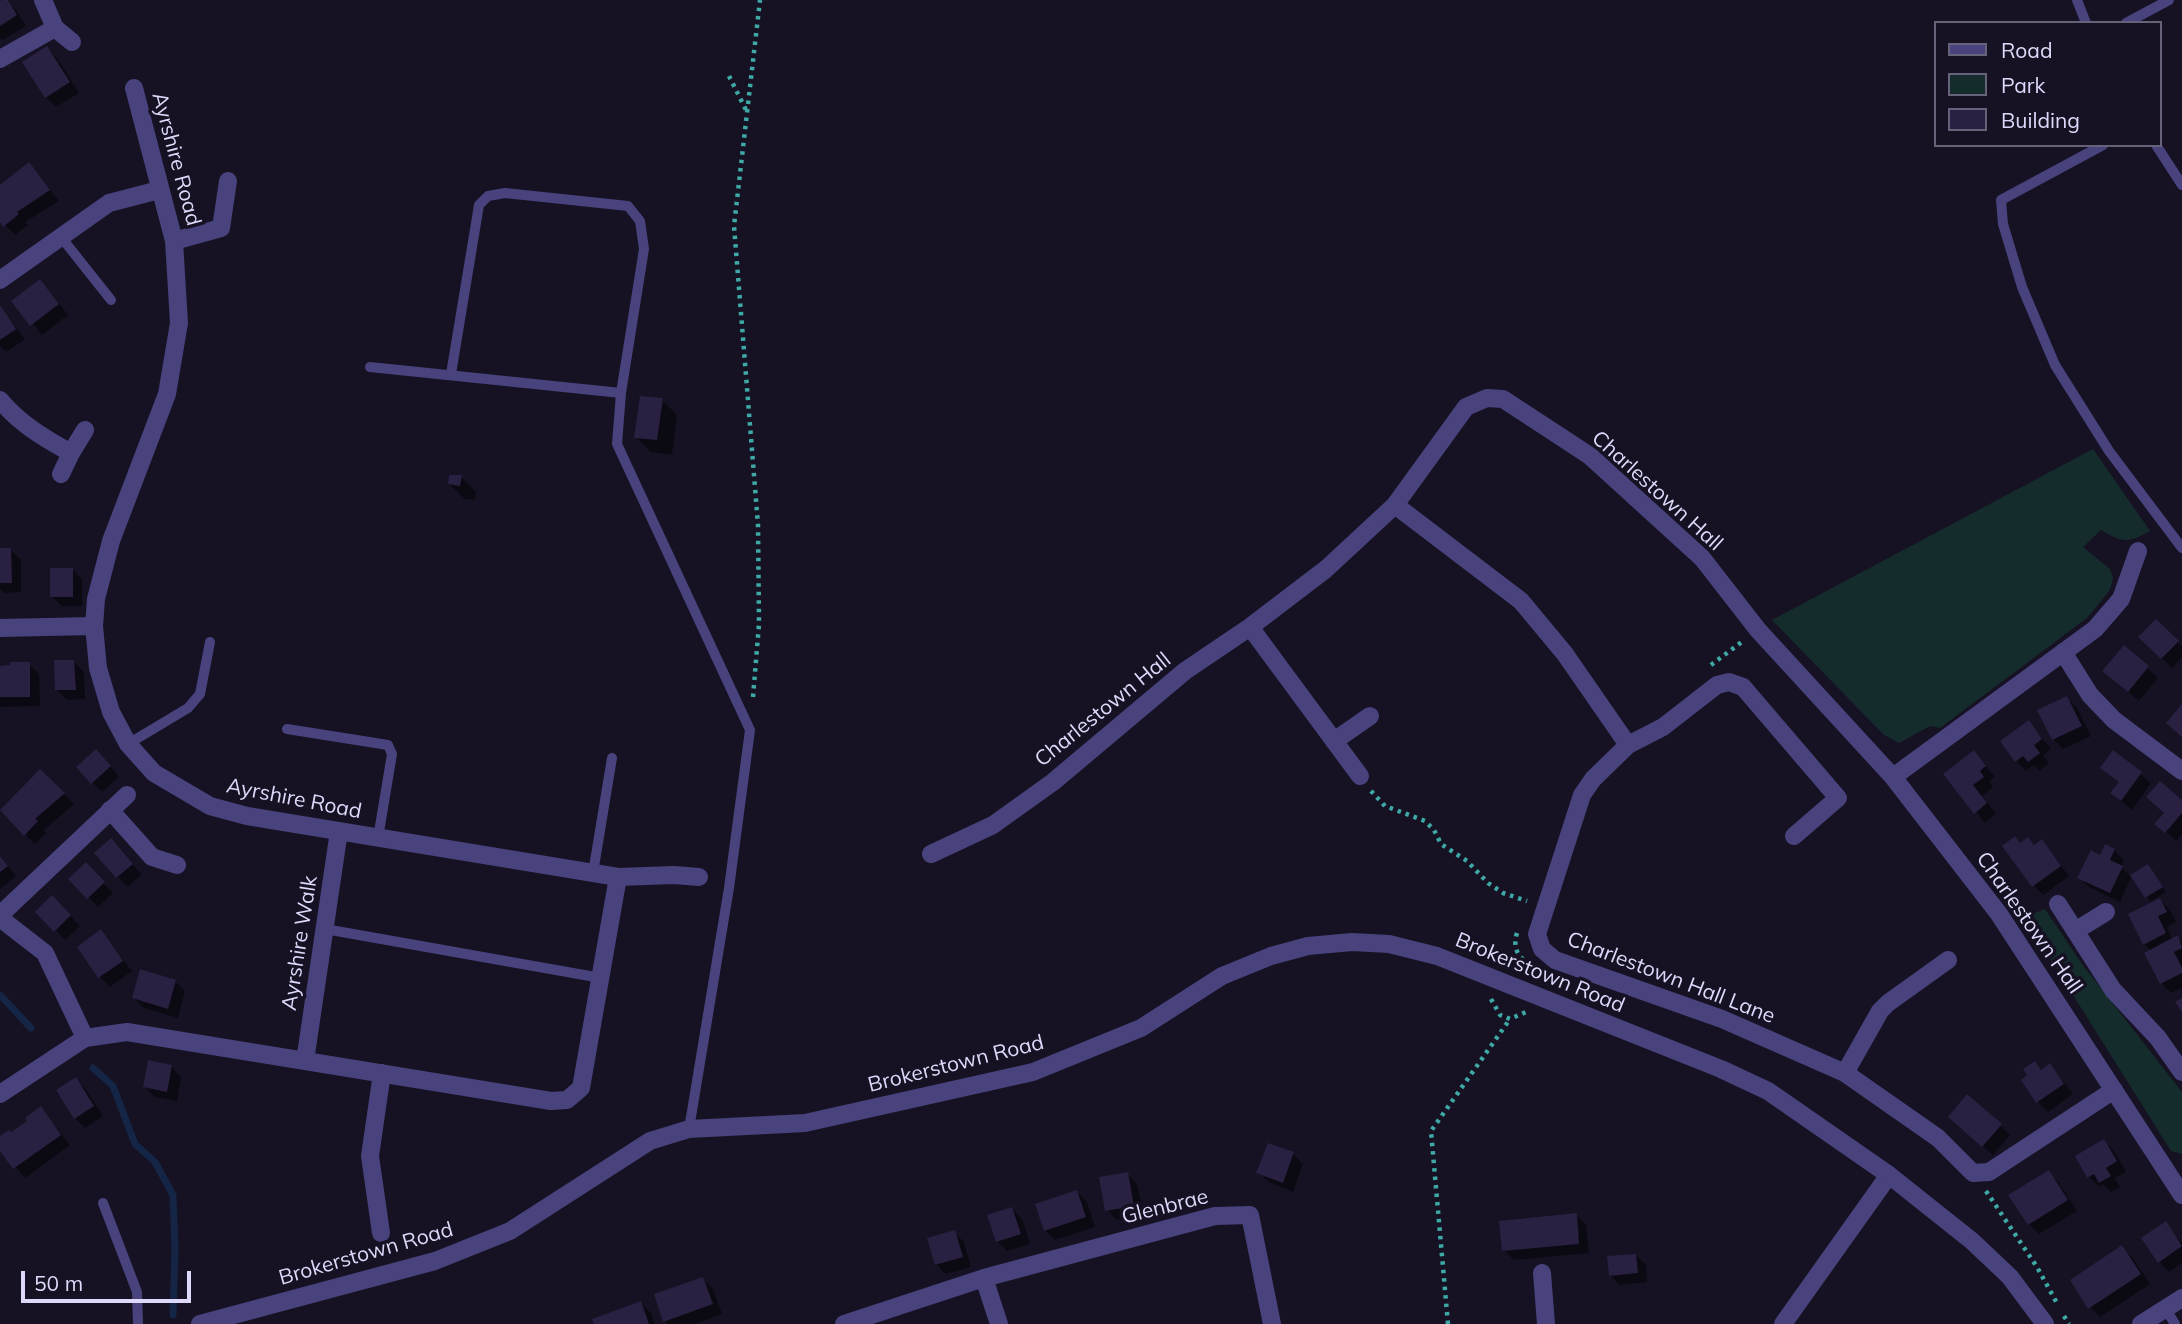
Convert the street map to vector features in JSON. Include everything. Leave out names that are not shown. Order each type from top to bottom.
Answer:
[{"type":"street","points":[[43,0],[55,28],[72,42]]},
{"type":"street","points":[[0,59],[55,28]]},
{"type":"street","name":"Ayrshire Road","points":[[134,88],[174,242],[179,323],[166,394],[111,541],[96,599],[94,626],[98,668],[111,712],[128,744],[154,773],[210,806],[247,816],[618,877],[699,877]]},
{"type":"street","name":"Ayrshire Road","points":[[174,242],[221,228],[228,181]]},
{"type":"street","points":[[0,280],[109,203],[159,190]]},
{"type":"street","name":"Charlestown Hall","points":[[931,854],[993,825],[1052,782],[1185,671],[1250,627],[1325,569],[1395,505],[1466,407],[1488,398],[1503,399],[1590,456],[1702,558],[1758,630],[1893,777],[1999,914],[2114,1090],[2176,1174],[2182,1195]]},
{"type":"street","points":[[0,400],[35,433],[71,453]]},
{"type":"street","points":[[61,474],[85,429]]},
{"type":"street","points":[[1395,505],[1521,601],[1565,654],[1628,746]]},
{"type":"street","points":[[1893,777],[2095,629],[2120,598],[2138,551]]},
{"type":"street","points":[[0,628],[94,626]]},
{"type":"street","points":[[1250,627],[1360,776]]},
{"type":"street","points":[[2063,652],[2090,695],[2114,720],[2182,771]]},
{"type":"street","name":"Charlestown Hall Lane","points":[[1794,836],[1838,798],[1743,687],[1729,682],[1717,685],[1663,727],[1628,746],[1593,779],[1582,796],[1537,934],[1542,949],[1555,960],[1721,1019],[1845,1073],[1938,1138],[1973,1173]]},
{"type":"street","points":[[1334,740],[1370,716]]},
{"type":"street","points":[[85,1038],[45,953],[0,916],[127,795]]},
{"type":"street","points":[[110,810],[152,857],[177,865]]},
{"type":"street","name":"Ayrshire Walk","points":[[305,1060],[339,831]]},
{"type":"street","points":[[3,1086],[85,1038],[127,1032],[551,1101],[567,1100],[582,1088],[618,877]]},
{"type":"street","points":[[2058,904],[2113,989],[2158,1038],[2182,1072]]},
{"type":"street","points":[[2075,931],[2106,912]]},
{"type":"street","name":"Brokerstown Road","points":[[200,1324],[435,1261],[510,1231],[650,1141],[689,1129],[805,1123],[1033,1072],[1141,1028],[1222,976],[1270,956],[1308,946],[1352,942],[1389,944],[1437,956],[1721,1069],[1768,1091],[1889,1175],[1972,1241],[2010,1277],[2045,1324]]},
{"type":"street","points":[[1845,1073],[1880,1012],[1888,1003],[1948,960]]},
{"type":"street","points":[[381,1233],[370,1156],[383,1073]]},
{"type":"street","points":[[1973,1173],[1989,1172],[2114,1090]]},
{"type":"street","points":[[1783,1324],[1889,1175]]},
{"type":"street","name":"Glenbrae","points":[[844,1324],[984,1278],[1215,1216],[1250,1215],[1272,1324]]},
{"type":"street","points":[[1542,1273],[1546,1324]]},
{"type":"street","points":[[984,1278],[999,1324]]},
{"type":"street","points":[[2141,1324],[2170,1316],[2182,1298]]},
{"type":"lane","points":[[2077,0],[2086,21]]},
{"type":"lane","points":[[2130,21],[2169,0]]},
{"type":"lane","points":[[2099,147],[2001,200],[2003,224],[2022,287],[2055,365],[2109,451],[2182,548]]},
{"type":"lane","points":[[2157,147],[2182,185]]},
{"type":"lane","points":[[451,374],[479,205],[488,196],[505,193],[628,206],[640,221],[644,249],[621,393],[617,444],[750,730],[729,888],[689,1129]]},
{"type":"lane","points":[[61,237],[111,300]]},
{"type":"lane","points":[[370,367],[621,393]]},
{"type":"lane","points":[[128,744],[188,708],[200,694],[210,642]]},
{"type":"lane","points":[[287,729],[388,745],[392,754],[378,838]]},
{"type":"lane","points":[[593,873],[612,758]]},
{"type":"lane","points":[[325,929],[601,978]]},
{"type":"lane","points":[[103,1203],[137,1292],[138,1324]]},
{"type":"path","points":[[750,730],[759,624],[758,525],[734,226],[760,0]]},
{"type":"path","points":[[729,76],[746,111]]},
{"type":"path","points":[[1702,673],[1758,630]]},
{"type":"path","points":[[1360,776],[1385,806],[1424,821],[1434,830],[1441,844],[1467,861],[1488,883],[1503,893],[1527,901]]},
{"type":"path","points":[[1524,911],[1531,889]]},
{"type":"path","points":[[1521,922],[1514,943],[1520,959],[1530,965]]},
{"type":"path","points":[[1448,1324],[1431,1131],[1510,1019]]},
{"type":"path","points":[[1973,1173],[2037,1267],[2069,1324]]},
{"type":"green space","points":[[2093,449],[2150,531],[2126,540],[2101,530],[2083,547],[2110,569],[2113,578],[2110,590],[2087,618],[1940,728],[1930,726],[1899,743],[1884,735],[1772,620]]},
{"type":"green space","points":[[2045,909],[2082,964],[2182,1092],[2182,1154],[2171,1151],[2024,917]]},
{"type":"building","points":[[8,0],[17,15],[0,26],[0,1]]},
{"type":"building","points":[[47,46],[70,82],[45,98],[22,62]]},
{"type":"building","points":[[29,162],[50,190],[17,212],[19,214],[3,227],[0,222],[0,185]]},
{"type":"building","points":[[40,279],[59,304],[30,326],[11,301]]},
{"type":"building","points":[[0,305],[16,329],[0,340]]},
{"type":"building","points":[[640,396],[663,398],[657,440],[634,438]]},
{"type":"building","points":[[449,475],[462,475],[460,486],[448,484]]},
{"type":"building","points":[[0,548],[11,548],[12,583],[0,583]]},
{"type":"building","points":[[50,568],[73,568],[73,597],[50,597]]},
{"type":"building","points":[[2156,619],[2179,641],[2161,659],[2138,637]]},
{"type":"building","points":[[2124,645],[2149,666],[2128,692],[2102,671]]},
{"type":"building","points":[[54,660],[74,660],[76,690],[55,690]]},
{"type":"building","points":[[10,662],[30,662],[30,697],[0,697],[0,666],[10,665]]},
{"type":"building","points":[[2067,696],[2082,726],[2052,740],[2037,710]]},
{"type":"building","points":[[2182,704],[2182,737],[2166,723]]},
{"type":"building","points":[[2029,720],[2042,739],[2034,745],[2040,753],[2028,762],[2023,756],[2015,762],[2000,741]]},
{"type":"building","points":[[96,749],[111,766],[91,784],[76,767]]},
{"type":"building","points":[[1974,750],[1986,766],[1980,771],[1984,777],[1973,785],[1987,803],[1974,814],[1943,774]]},
{"type":"building","points":[[2113,750],[2142,772],[2121,801],[2110,793],[2119,782],[2100,768]]},
{"type":"building","points":[[40,769],[65,793],[35,819],[38,821],[24,836],[0,810]]},
{"type":"building","points":[[2160,781],[2182,800],[2182,813],[2165,833],[2154,824],[2164,813],[2146,797]]},
{"type":"building","points":[[2015,836],[2020,843],[2028,837],[2034,845],[2042,839],[2061,866],[2032,887],[2002,846]]},
{"type":"building","points":[[111,838],[133,864],[116,878],[94,853]]},
{"type":"building","points":[[2105,844],[2115,849],[2110,860],[2123,866],[2110,893],[2077,878],[2091,850],[2100,855]]},
{"type":"building","points":[[0,856],[8,866],[0,872]]},
{"type":"building","points":[[86,862],[105,882],[87,899],[68,879]]},
{"type":"building","points":[[2148,864],[2163,887],[2145,898],[2130,875]]},
{"type":"building","points":[[52,895],[71,915],[54,932],[35,912]]},
{"type":"building","points":[[2160,898],[2167,912],[2158,916],[2166,933],[2143,945],[2128,914]]},
{"type":"building","points":[[101,929],[123,961],[98,978],[77,947]]},
{"type":"building","points":[[2178,935],[2182,948],[2174,952],[2182,973],[2160,984],[2144,953]]},
{"type":"building","points":[[140,969],[176,980],[168,1009],[132,998]]},
{"type":"building","points":[[2182,998],[2182,1012],[2175,1002]]},
{"type":"building","points":[[148,1060],[172,1065],[167,1092],[143,1087]]},
{"type":"building","points":[[2035,1061],[2041,1070],[2050,1063],[2064,1084],[2036,1103],[2021,1080],[2027,1075],[2023,1069]]},
{"type":"building","points":[[76,1077],[94,1106],[74,1119],[56,1090]]},
{"type":"building","points":[[1967,1094],[2002,1124],[1982,1147],[1948,1117]]},
{"type":"building","points":[[41,1106],[61,1135],[13,1169],[0,1151],[0,1136],[27,1121],[25,1118]]},
{"type":"building","points":[[2104,1139],[2117,1161],[2106,1168],[2111,1176],[2099,1183],[2094,1174],[2087,1178],[2075,1156]]},
{"type":"building","points":[[1268,1143],[1294,1152],[1283,1183],[1256,1173]]},
{"type":"building","points":[[2049,1170],[2068,1200],[2028,1225],[2008,1195]]},
{"type":"building","points":[[1128,1172],[1134,1206],[1105,1211],[1099,1177]]},
{"type":"building","points":[[1077,1190],[1086,1217],[1044,1231],[1035,1204]]},
{"type":"building","points":[[1012,1207],[1021,1234],[996,1242],[987,1215]]},
{"type":"building","points":[[1577,1213],[1579,1244],[1502,1251],[1499,1221]]},
{"type":"building","points":[[2166,1221],[2182,1246],[2158,1263],[2141,1238]]},
{"type":"building","points":[[955,1230],[963,1257],[935,1265],[927,1238]]},
{"type":"building","points":[[2122,1245],[2141,1274],[2088,1309],[2070,1280]]},
{"type":"building","points":[[1636,1254],[1638,1273],[1609,1276],[1607,1256]]},
{"type":"building","points":[[703,1277],[713,1304],[663,1322],[654,1294]]},
{"type":"building","points":[[641,1301],[649,1324],[594,1324],[592,1319]]},
{"type":"waterway","points":[[0,995],[31,1028]]},
{"type":"waterway","points":[[93,1068],[113,1086],[135,1144],[155,1162],[173,1195],[173,1315]]}]
